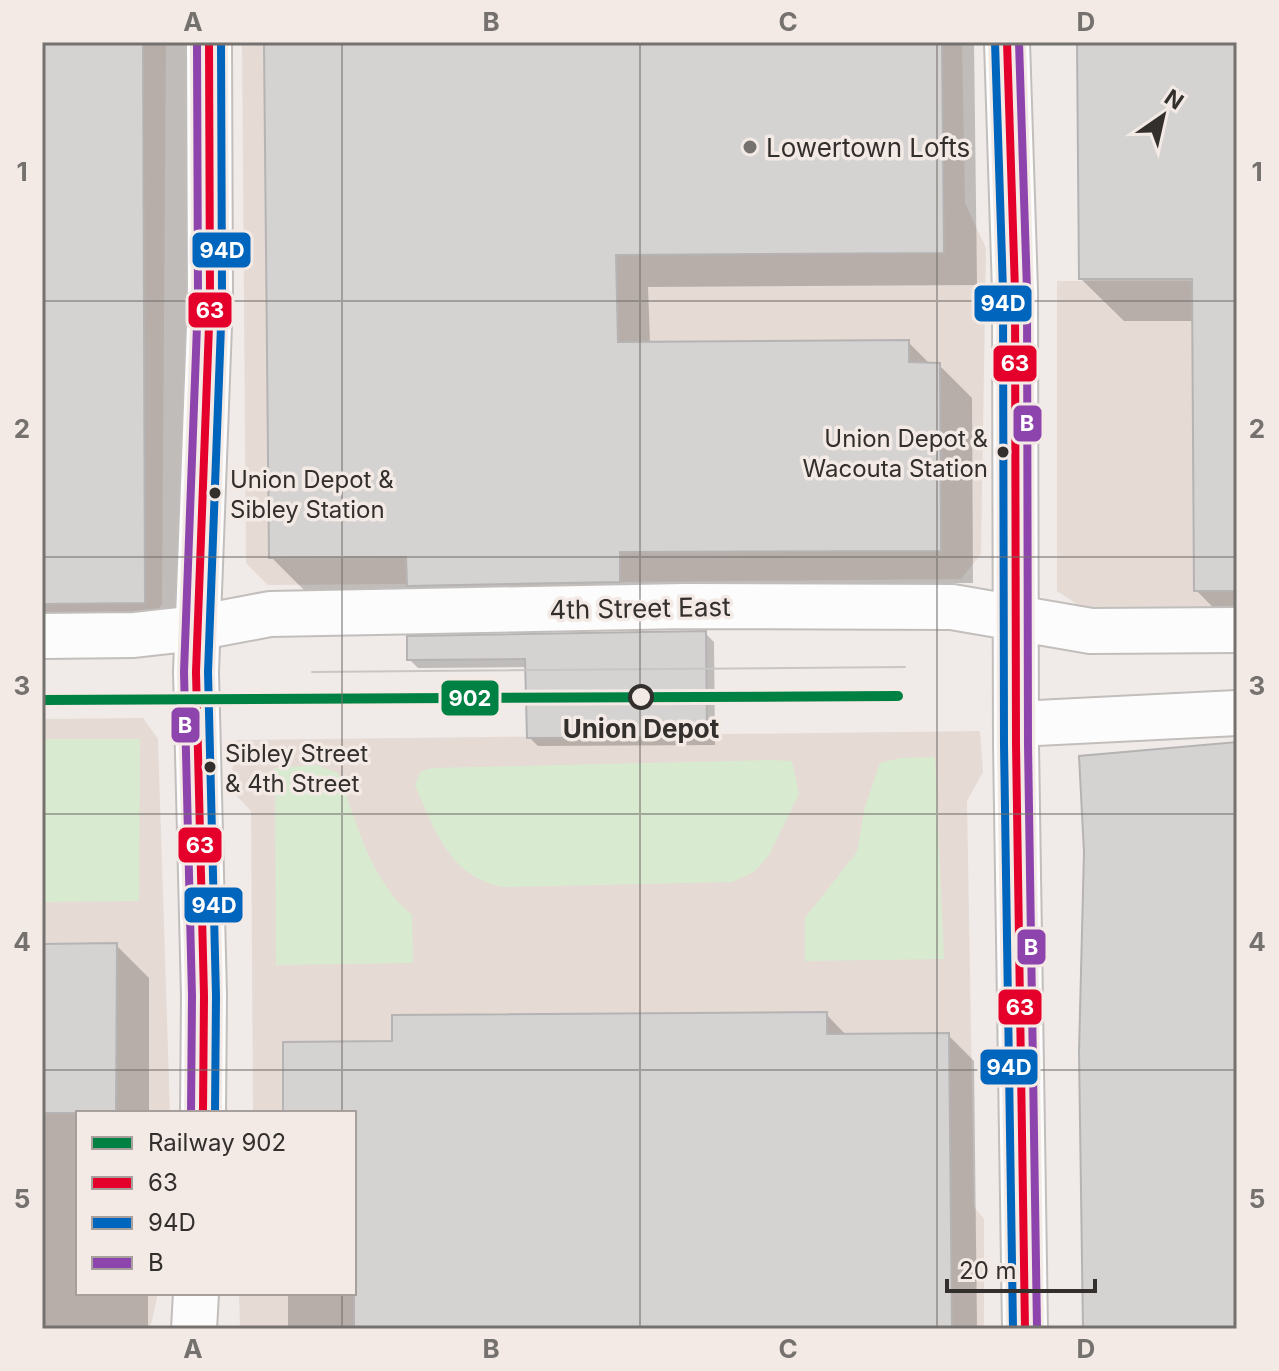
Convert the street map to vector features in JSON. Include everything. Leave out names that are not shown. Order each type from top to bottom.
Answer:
[{"type":"street","points":[[203,1111],[204,996],[196,628],[210,299],[209,42]]},
{"type":"street","points":[[1007,42],[1015,291],[1016,724],[1025,1329]]},
{"type":"street","name":"4th Street East","points":[[42,636],[134,635],[196,628],[270,614],[685,606],[952,607],[1091,631],[1237,630]]},
{"type":"street","points":[[1016,724],[1237,713]]},
{"type":"street","points":[[194,1329],[196,1295]]},
{"type":"shaded area","points":[[42,42],[166,42],[162,604],[149,623],[42,623]]},
{"type":"shaded area","points":[[242,42],[962,42],[965,203],[986,248],[981,554],[961,579],[268,585],[246,563]]},
{"type":"shaded area","points":[[1057,281],[1237,281],[1237,610],[1086,610],[1057,591]]},
{"type":"shaded area","points":[[143,718],[158,739],[170,1111],[76,1111],[76,1295],[158,1295],[150,1329],[42,1329],[42,719]]},
{"type":"shaded area","points":[[980,731],[983,772],[967,801],[974,1207],[984,1219],[984,1329],[240,1329],[239,1295],[356,1295],[356,1111],[253,1111],[251,811],[230,789],[236,740]]},
{"type":"green space","points":[[42,739],[140,739],[139,901],[42,902]]},
{"type":"green space","points":[[935,757],[944,959],[805,961],[805,918],[857,852],[865,807],[880,763],[901,758]]},
{"type":"green space","points":[[792,761],[799,794],[769,855],[754,872],[732,882],[504,887],[485,882],[457,863],[447,850],[415,786],[421,771],[433,768]]},
{"type":"green space","points":[[316,765],[338,773],[375,868],[385,885],[412,915],[413,963],[276,965],[275,768]]},
{"type":"building","points":[[42,42],[143,42],[145,603],[42,604]]},
{"type":"building","points":[[264,42],[942,42],[944,253],[616,255],[618,342],[909,340],[909,362],[940,363],[941,551],[620,552],[620,582],[407,586],[406,557],[269,558]]},
{"type":"building","points":[[1077,42],[1237,42],[1237,591],[1194,591],[1192,279],[1079,279]]},
{"type":"building","points":[[706,631],[707,737],[527,738],[525,659],[407,660],[407,636]]},
{"type":"building","points":[[1237,742],[1237,1329],[1083,1329],[1079,1052],[1084,852],[1079,756]]},
{"type":"building","points":[[117,943],[116,1111],[42,1113],[42,944]]},
{"type":"building","points":[[827,1012],[827,1034],[949,1033],[952,1329],[354,1329],[356,1111],[283,1111],[283,1042],[392,1041],[392,1015]]},
{"type":"tram line","points":[[312,672],[905,667]]},
{"type":"rail line","name":"902","points":[[42,700],[898,696]]},
{"type":"transit line","name":"B","points":[[191,1111],[192,996],[184,672],[198,299],[197,42]]},
{"type":"transit line","name":"63","points":[[203,1111],[204,996],[196,672],[210,299],[209,42]]},
{"type":"transit line","name":"94D","points":[[215,1111],[216,996],[208,672],[222,299],[221,42]]},
{"type":"transit line","name":"94D","points":[[995,42],[1003,291],[1004,744],[1013,1329]]},
{"type":"transit line","name":"63","points":[[1007,42],[1015,291],[1016,744],[1025,1329]]},
{"type":"transit line","name":"B","points":[[1019,42],[1027,291],[1028,744],[1037,1329]]},
{"type":"place","name":"Lowertown Lofts","points":[[750,147]]},
{"type":"place","name":"Union Depot & Wacouta Station","points":[[1003,452]]},
{"type":"place","name":"Union Depot & Sibley Station","points":[[215,493]]},
{"type":"place","name":"Union Depot","points":[[641,697]]},
{"type":"place","name":"Sibley Street & 4th Street","points":[[210,767]]}]
